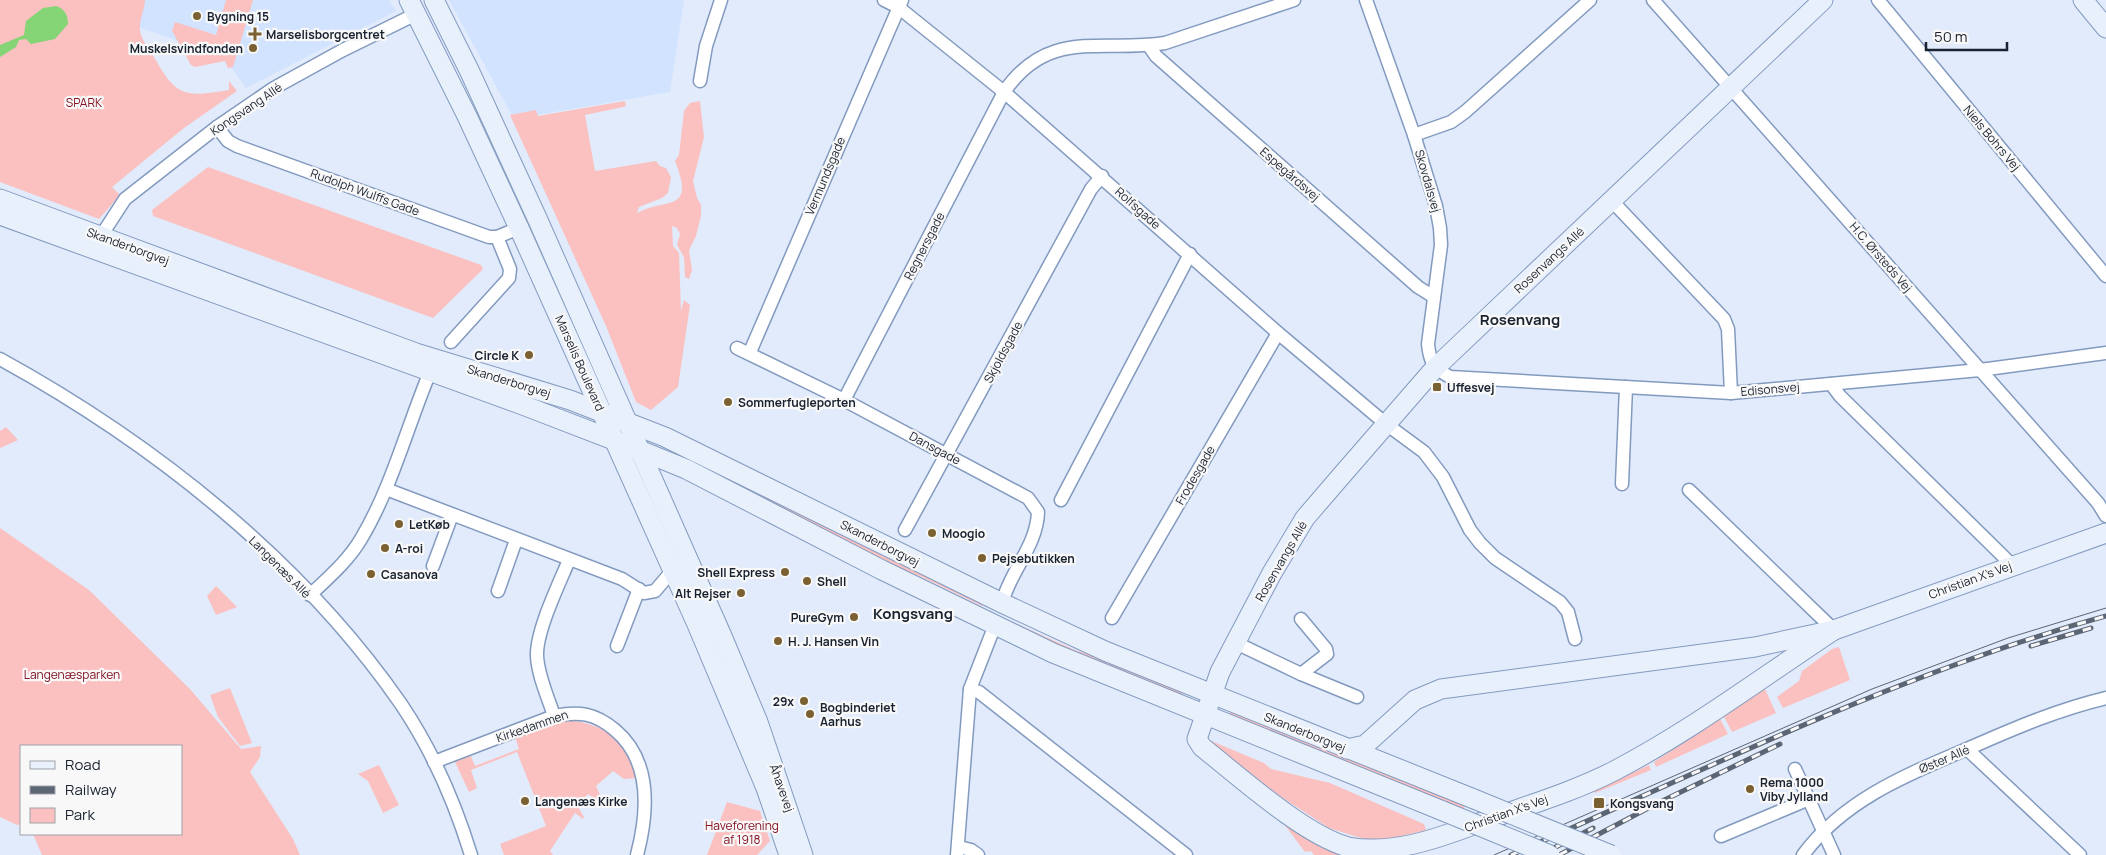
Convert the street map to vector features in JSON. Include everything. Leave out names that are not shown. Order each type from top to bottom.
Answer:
[{"type":"street","points":[[700,81],[706,46],[721,0]]},
{"type":"street","name":"Rolfsgade","points":[[884,0],[900,3],[1102,176],[1278,333],[1386,424]]},
{"type":"street","name":"Regnersgade","points":[[844,400],[1004,92],[1017,74],[1050,53],[1069,47],[1095,44],[1148,46],[1180,39],[1294,0]]},
{"type":"street","name":"Skovdalsvej","points":[[1366,0],[1414,134],[1436,206],[1441,245],[1428,344],[1429,354],[1435,368]]},
{"type":"street","points":[[1414,134],[1451,122],[1465,112],[1590,0]]},
{"type":"street","name":"H.C. Ørsteds Vej","points":[[1653,0],[2098,503],[2106,516]]},
{"type":"street","name":"Rosenvangs Allé","points":[[1212,695],[1272,573],[1305,518],[1435,368],[1824,0]]},
{"type":"street","name":"Niels Bohrs Vej","points":[[1878,0],[2106,276]]},
{"type":"street","points":[[2083,0],[2106,28]]},
{"type":"street","points":[[412,7],[440,1]]},
{"type":"street","name":"Marselis Boulevard","points":[[440,1],[469,70],[630,423],[758,722]]},
{"type":"street","name":"Vermundsgade","points":[[750,352],[900,3]]},
{"type":"street","name":"Kongsvang Allé","points":[[101,236],[125,200],[217,127],[274,88],[343,50],[412,7]]},
{"type":"street","name":"Marselis Boulevard","points":[[412,7],[467,116],[520,228],[741,730]]},
{"type":"street","name":"Espegårdsvej","points":[[1148,46],[1156,56],[1418,287],[1434,297]]},
{"type":"street","name":"Rudolph Wulffs Gade","points":[[217,127],[228,141],[238,146],[489,237],[497,237]]},
{"type":"street","name":"Skjoldsgade","points":[[905,530],[1091,189],[1102,176]]},
{"type":"street","name":"Skanderborgvej","points":[[0,199],[416,353],[570,400],[672,440],[1002,603],[1105,651],[1611,855]]},
{"type":"street","points":[[1612,201],[1724,319],[1728,329],[1731,393]]},
{"type":"street","name":"Skanderborgvej","points":[[0,215],[614,439],[686,469],[1053,653],[1204,716],[1550,855]]},
{"type":"street","points":[[451,342],[509,278],[510,269],[497,237],[520,228]]},
{"type":"street","points":[[1061,500],[1190,254]]},
{"type":"street","name":"Frodesgade","points":[[1112,618],[1278,333]]},
{"type":"street","name":"Dansgade","points":[[737,348],[750,352],[844,400],[1028,498],[1038,512],[1036,531],[1005,589],[1002,603]]},
{"type":"street","name":"Edisonsvej","points":[[1435,368],[1450,377],[1466,380],[1731,393],[1980,370],[2106,353]]},
{"type":"street","name":"Langenæs Allé","points":[[0,359],[66,397],[153,456],[216,505],[266,550],[310,595],[361,651],[402,706],[434,762],[464,833],[471,855]]},
{"type":"street","points":[[310,595],[337,570],[361,539],[386,489],[430,372]]},
{"type":"street","points":[[1832,384],[1840,396],[2012,565]]},
{"type":"street","points":[[1622,484],[1626,387]]},
{"type":"street","points":[[1386,424],[1424,452],[1434,463],[1470,530],[1485,549],[1495,558],[1560,602],[1568,612],[1574,639]]},
{"type":"street","points":[[386,489],[622,579],[644,593],[655,591],[672,571]]},
{"type":"street","points":[[1689,490],[1834,630]]},
{"type":"street","points":[[433,566],[452,515]]},
{"type":"street","name":"Christian X's Vej","points":[[1347,749],[1365,745],[1415,700],[1440,689],[1755,647],[1834,630],[2106,532]]},
{"type":"street","points":[[498,591],[516,540]]},
{"type":"street","points":[[554,716],[539,670],[537,655],[539,639],[569,560]]},
{"type":"street","points":[[617,646],[639,589]]},
{"type":"street","points":[[978,855],[971,850],[958,851],[970,689],[1002,603]]},
{"type":"street","points":[[1301,619],[1326,649],[1327,654],[1301,674]]},
{"type":"street","name":"Christian X's Vej","points":[[1212,695],[1197,734],[1202,747],[1294,818],[1321,836],[1348,847],[1374,851],[1400,848],[1435,839],[1561,793],[1613,771],[1675,736],[1834,630]]},
{"type":"street","points":[[1236,643],[1301,674],[1357,697]]},
{"type":"street","points":[[970,689],[979,692],[1186,855]]},
{"type":"street","name":"Øster Allé","points":[[1803,855],[1824,830],[1843,812],[1863,798],[1909,774],[2032,721],[2106,698]]},
{"type":"street","name":"Kirkedammen","points":[[434,762],[554,716],[572,712],[590,715],[608,724],[633,749],[641,770],[645,790],[642,839],[637,855]]},
{"type":"street","name":"Åhavevej","points":[[758,722],[803,855]]},
{"type":"street","name":"Åhavevej","points":[[741,730],[766,788],[789,855]]},
{"type":"street","points":[[1967,749],[2080,855]]},
{"type":"street","points":[[1795,769],[1834,855]]},
{"type":"street","points":[[1721,836],[1809,799]]},
{"type":"shaded area","name":"Marselisborgcentret","points":[[58,0],[389,0],[396,11],[246,88],[223,56]]},
{"type":"shaded area","points":[[449,0],[684,0],[670,92],[514,119]]},
{"type":"shaded area","points":[[56,6],[65,13],[68,24],[55,39],[31,44],[26,39],[19,40],[16,47],[0,57],[0,45],[24,35],[26,21],[43,8]]},
{"type":"green space","name":"SPARK","points":[[0,0],[145,0],[140,22],[142,37],[162,70],[176,87],[184,92],[202,94],[229,90],[229,81],[237,91],[184,128],[112,187],[120,195],[99,219],[0,182]]},
{"type":"green space","points":[[226,0],[253,0],[233,67],[228,68],[225,61],[195,67],[191,65],[172,31],[175,22],[216,35]]},
{"type":"green space","points":[[625,101],[626,106],[585,115],[595,171],[656,161],[660,166],[666,168],[671,177],[668,193],[662,198],[639,207],[637,213],[675,201],[680,197],[682,189],[681,178],[675,161],[679,155],[684,111],[690,103],[700,101],[704,137],[693,181],[697,198],[701,205],[701,216],[696,236],[689,250],[692,270],[689,279],[685,277],[684,257],[677,245],[680,234],[677,228],[672,226],[673,246],[679,253],[681,311],[684,300],[690,305],[678,387],[651,410],[636,402],[606,326],[510,115],[536,110],[538,116]]},
{"type":"green space","points":[[208,167],[481,265],[483,269],[433,318],[153,216],[152,210]]},
{"type":"green space","points":[[6,427],[18,440],[0,448],[0,431]]},
{"type":"green space","points":[[748,491],[804,512],[984,603],[982,606],[922,577],[879,560]]},
{"type":"green space","name":"Langenæsparken","points":[[0,528],[89,590],[190,689],[241,749],[261,746],[260,757],[250,772],[293,839],[300,855],[42,855],[33,835],[182,835],[182,745],[20,745],[20,824],[17,825],[0,817]]},
{"type":"green space","points":[[216,586],[237,607],[216,615],[207,596]]},
{"type":"green space","points":[[1017,624],[1075,650],[1129,668],[1184,691],[1182,695],[1127,672],[1077,656],[1016,628]]},
{"type":"green space","points":[[1839,647],[1850,680],[1783,708],[1777,697],[1799,681],[1802,671],[1832,649]]},
{"type":"green space","points":[[230,688],[252,743],[240,746],[218,717],[210,695]]},
{"type":"green space","points":[[1765,689],[1776,713],[1732,732],[1723,715]]},
{"type":"green space","points":[[1231,710],[1465,805],[1464,809],[1459,811],[1229,717]]},
{"type":"green space","points":[[562,719],[590,724],[610,735],[625,752],[637,778],[624,779],[613,771],[596,786],[601,797],[598,801],[588,794],[578,807],[584,817],[583,819],[575,813],[550,851],[553,855],[504,855],[500,844],[546,826],[517,752],[471,770],[477,788],[469,792],[454,760],[470,754],[475,766],[519,749],[515,737]]},
{"type":"green space","points":[[1720,719],[1728,734],[1656,767],[1654,762]]},
{"type":"green space","points":[[1209,740],[1264,763],[1271,769],[1330,783],[1424,824],[1426,830],[1386,840],[1367,840],[1329,828],[1275,793]]},
{"type":"green space","points":[[379,765],[399,805],[383,813],[368,781],[358,774]]},
{"type":"green space","points":[[1649,765],[1651,770],[1595,793],[1594,791]]},
{"type":"green space","name":"Haveforening af 1918","points":[[727,802],[760,811],[770,841],[757,855],[707,855]]},
{"type":"green space","points":[[1284,824],[1320,847],[1340,855],[1314,855],[1311,851],[1305,852]]},
{"type":"tram line","points":[[1494,855],[1872,689],[2008,638],[2106,608]]},
{"type":"railway","points":[[1511,855],[1804,725],[1879,694],[2029,639],[2106,616]]},
{"type":"railway","points":[[2031,646],[2091,628]]},
{"type":"railway","points":[[1559,855],[1656,804],[1780,744]]},
{"type":"railway","points":[[1540,855],[1593,828]]},
{"type":"place","name":"Bygning 15","points":[[197,16]]},
{"type":"place","name":"Marselisborgcentret","points":[[255,34]]},
{"type":"place","name":"Muskelsvindfonden","points":[[253,48]]},
{"type":"place","name":"Circle K","points":[[529,355]]},
{"type":"place","name":"Uffesvej","points":[[1437,387]]},
{"type":"place","name":"Sommerfugleporten","points":[[728,402]]},
{"type":"place","name":"LetKøb","points":[[399,524]]},
{"type":"place","name":"Moogio","points":[[932,533]]},
{"type":"place","name":"A-roi","points":[[385,548]]},
{"type":"place","name":"Pejsebutikken","points":[[982,558]]},
{"type":"place","name":"Shell Express","points":[[785,572]]},
{"type":"place","name":"Casanova","points":[[371,574]]},
{"type":"place","name":"Shell","points":[[807,581]]},
{"type":"place","name":"Alt Rejser","points":[[741,593]]},
{"type":"place","name":"PureGym","points":[[854,617]]},
{"type":"place","name":"H. J. Hansen Vin","points":[[778,641]]},
{"type":"place","name":"29x","points":[[804,701]]},
{"type":"place","name":"Bogbinderiet Aarhus","points":[[810,714]]},
{"type":"place","name":"Rema 1000 Viby Jylland","points":[[1750,789]]},
{"type":"place","name":"Langenæs Kirke","points":[[525,801]]},
{"type":"place","name":"Kongsvang","points":[[1599,803]]},
{"type":"district","name":"Rosenvang","points":[[1520,319]]},
{"type":"district","name":"Kongsvang","points":[[913,613]]}]
